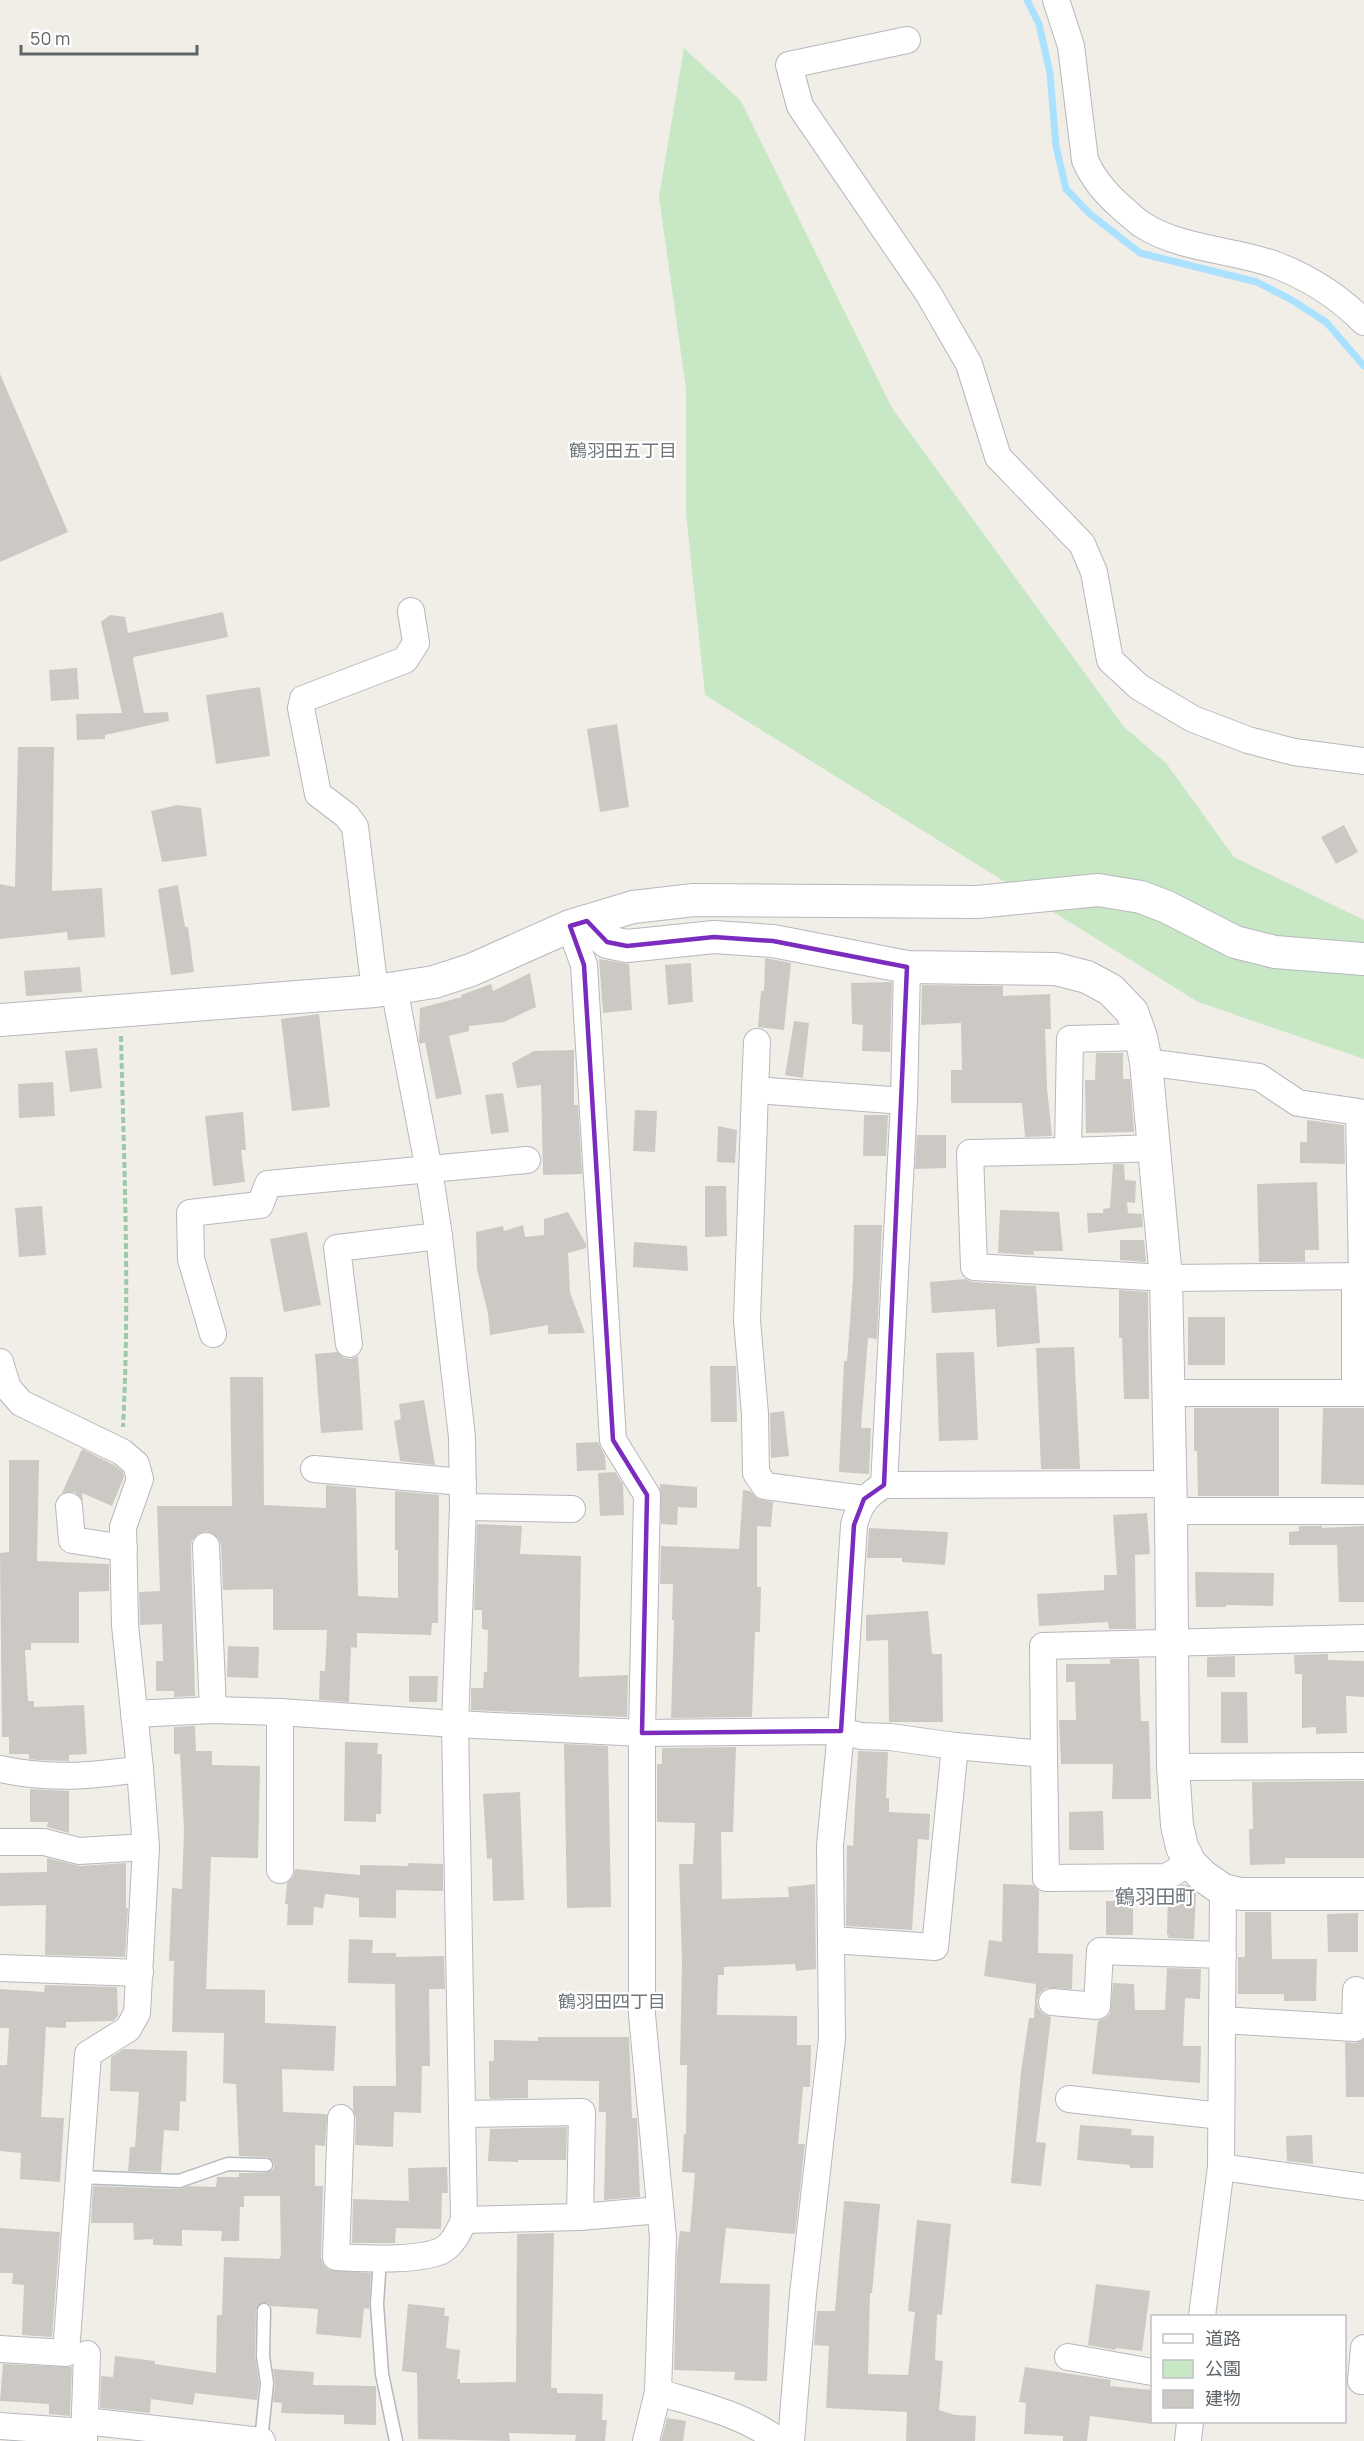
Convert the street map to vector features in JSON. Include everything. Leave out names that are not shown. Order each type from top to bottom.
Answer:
[{"type":"street","points":[[1056,0],[1071,46],[1085,160],[1092,177],[1115,202],[1141,224],[1163,235],[1275,265],[1296,274],[1342,300],[1364,322]]},
{"type":"street","points":[[906,39],[789,65],[800,106],[928,293],[969,364],[998,457],[1082,544],[1094,572],[1110,660],[1139,687],[1193,719],[1248,740],[1294,752],[1364,761]]},
{"type":"street","points":[[340,2118],[336,2257],[380,2258],[429,2254],[444,2249],[457,2236],[464,2220],[455,1724],[463,1494],[462,1437],[439,1236],[429,1170],[384,989],[354,827],[347,816],[318,794],[301,708],[303,699],[405,660],[416,644],[411,611]]},
{"type":"street","points":[[0,1020],[384,989],[434,982],[471,970],[579,924],[633,907],[693,900],[977,902],[1098,890],[1141,897],[1167,907],[1234,942],[1275,952],[1364,958]]},
{"type":"street","points":[[579,924],[607,942],[627,946],[714,937],[773,941],[907,968],[1056,969],[1087,976],[1111,990],[1132,1012],[1144,1049],[1166,1278],[1173,1767],[1177,1825],[1182,1846],[1190,1863],[1203,1876],[1223,1890],[1241,1894],[1364,1894]]},
{"type":"street","points":[[579,924],[584,965],[613,1440],[647,1496],[642,1733],[642,2015],[663,2237],[658,2392],[646,2441]]},
{"type":"street","points":[[791,2441],[803,2294],[832,2039],[830,1846],[841,1731],[854,1525],[858,1510],[874,1492],[904,1101],[907,968]]},
{"type":"street","points":[[1068,1152],[1070,1039],[1144,1049],[1259,1077],[1298,1103],[1359,1112],[1359,1393],[1169,1393]]},
{"type":"street","points":[[757,1042],[747,1320],[755,1414],[756,1473],[765,1486],[874,1492],[1170,1498],[1364,1511]]},
{"type":"street","points":[[755,1090],[904,1101]]},
{"type":"street","points":[[1155,1148],[970,1153],[974,1267],[1166,1278],[1360,1276]]},
{"type":"street","points":[[213,1334],[191,1258],[190,1214],[260,1205],[268,1184],[527,1160]]},
{"type":"street","points":[[349,1344],[337,1248],[439,1236]]},
{"type":"street","points":[[0,1362],[8,1388],[21,1403],[122,1452],[136,1464],[140,1479],[123,1527],[125,1625],[146,1847],[137,2013],[128,2029],[88,2054],[66,2353],[0,2349]]},
{"type":"street","points":[[314,1469],[463,1494],[572,1509]]},
{"type":"street","points":[[69,1506],[72,1540],[124,1548]]},
{"type":"street","points":[[206,1546],[213,1710]]},
{"type":"street","points":[[1190,1863],[1166,1877],[1046,1878],[1042,1646],[1364,1638]]},
{"type":"street","points":[[134,1714],[213,1710],[280,1712],[455,1724],[642,1733],[841,1731],[861,1736],[890,1737],[1044,1754]]},
{"type":"street","points":[[280,1712],[280,1870]]},
{"type":"street","points":[[832,1940],[935,1947],[956,1746]]},
{"type":"street","points":[[1173,1767],[1364,1766]]},
{"type":"street","points":[[0,1769],[28,1775],[85,1777],[140,1769]]},
{"type":"street","points":[[0,1842],[44,1842],[79,1851],[146,1847]]},
{"type":"street","points":[[1202,2315],[1221,2167],[1223,1890]]},
{"type":"street","points":[[1052,2001],[1097,2006],[1100,1951],[1223,1956]]},
{"type":"street","points":[[0,1968],[140,1973]]},
{"type":"street","points":[[1222,2020],[1356,2028],[1356,1990]]},
{"type":"street","points":[[1069,2099],[1221,2116]]},
{"type":"street","points":[[462,2114],[582,2112],[580,2217]]},
{"type":"street","points":[[1221,2167],[1364,2187]]},
{"type":"street","points":[[464,2220],[580,2217],[660,2210]]},
{"type":"street","points":[[1364,2348],[1361,2381],[1364,2381]]},
{"type":"street","points":[[84,2431],[87,2354]]},
{"type":"street","points":[[1068,2357],[1151,2372]]},
{"type":"street","points":[[658,2392],[736,2415],[779,2441]]},
{"type":"street","points":[[1188,2441],[1190,2423]]},
{"type":"street","points":[[0,2426],[261,2441]]},
{"type":"lane","points":[[79,2177],[179,2181],[228,2164],[266,2165]]},
{"type":"lane","points":[[380,2258],[377,2304],[382,2374],[396,2441]]},
{"type":"lane","points":[[261,2441],[267,2383],[263,2356],[264,2310]]},
{"type":"path","points":[[121,1010],[126,1271],[126,1362],[122,1452]]},
{"type":"highlighted area","points":[[587,921],[607,942],[627,946],[714,937],[773,941],[907,967],[884,1485],[864,1499],[854,1525],[841,1731],[642,1733],[647,1495],[613,1440],[584,965],[570,926]]},
{"type":"green space","points":[[684,48],[741,101],[892,408],[1124,727],[1166,763],[1234,857],[1364,920],[1364,1059],[1198,1002],[705,695],[686,513],[686,389],[659,197]]},
{"type":"building","points":[[0,374],[68,532],[0,562]]},
{"type":"building","points":[[223,612],[228,637],[134,657],[144,713],[168,712],[169,721],[105,735],[105,739],[77,740],[76,714],[122,713],[101,622],[110,615],[125,617],[128,633]]},
{"type":"building","points":[[77,668],[79,699],[51,701],[49,670]]},
{"type":"building","points":[[260,687],[270,756],[216,764],[206,695]]},
{"type":"building","points":[[617,724],[629,807],[600,812],[587,729]]},
{"type":"building","points":[[18,747],[54,747],[52,891],[102,888],[105,937],[68,940],[67,932],[0,939],[0,884],[15,887]]},
{"type":"building","points":[[178,805],[201,808],[207,856],[162,862],[151,811]]},
{"type":"building","points":[[1344,825],[1358,852],[1336,864],[1321,837]]},
{"type":"building","points":[[178,885],[185,927],[188,927],[194,972],[171,975],[158,889]]},
{"type":"building","points":[[765,958],[791,963],[784,1030],[758,1027],[761,991],[764,991]]},
{"type":"building","points":[[599,959],[629,964],[632,1010],[603,1013]]},
{"type":"building","points":[[691,963],[693,1002],[668,1005],[665,965]]},
{"type":"building","points":[[80,967],[82,992],[26,996],[24,971]]},
{"type":"building","points":[[530,973],[536,1007],[504,1022],[469,1026],[469,1031],[449,1036],[462,1094],[436,1099],[425,1042],[420,1044],[419,1041],[420,1008],[462,997],[461,995],[491,984],[493,991]]},
{"type":"building","points":[[892,982],[890,1052],[862,1051],[863,1025],[852,1024],[851,983]]},
{"type":"building","points":[[922,985],[1003,986],[1003,996],[1050,994],[1051,1029],[1045,1029],[1047,1088],[1052,1136],[1025,1137],[1022,1103],[951,1103],[951,1070],[962,1070],[961,1023],[921,1025]]},
{"type":"building","points":[[319,1014],[330,1107],[292,1111],[281,1019]]},
{"type":"building","points":[[794,1021],[809,1023],[803,1078],[785,1075]]},
{"type":"building","points":[[97,1048],[102,1088],[70,1092],[65,1051]]},
{"type":"building","points":[[574,1050],[574,1105],[578,1105],[582,1174],[543,1175],[541,1085],[517,1088],[512,1063],[534,1051]]},
{"type":"building","points":[[1096,1053],[1123,1053],[1123,1079],[1130,1079],[1134,1132],[1086,1133],[1085,1080],[1095,1080]]},
{"type":"building","points":[[53,1082],[55,1116],[19,1118],[18,1084]]},
{"type":"building","points":[[503,1093],[509,1132],[491,1134],[485,1095]]},
{"type":"building","points":[[635,1110],[657,1111],[655,1152],[633,1151]]},
{"type":"building","points":[[243,1112],[246,1150],[241,1150],[245,1182],[213,1186],[205,1116]]},
{"type":"building","points":[[864,1115],[888,1115],[886,1156],[863,1156]]},
{"type":"building","points":[[1307,1120],[1344,1125],[1345,1164],[1300,1163],[1300,1142],[1307,1142]]},
{"type":"building","points":[[718,1126],[737,1130],[735,1163],[717,1162]]},
{"type":"building","points":[[917,1135],[946,1135],[946,1168],[915,1169]]},
{"type":"building","points":[[1113,1164],[1124,1164],[1125,1180],[1136,1181],[1135,1203],[1127,1202],[1128,1213],[1142,1214],[1143,1227],[1088,1233],[1087,1213],[1103,1213],[1103,1209],[1110,1208]]},
{"type":"building","points":[[1317,1182],[1319,1250],[1305,1250],[1305,1262],[1259,1262],[1257,1184]]},
{"type":"building","points":[[705,1186],[726,1186],[727,1236],[705,1237]]},
{"type":"building","points":[[42,1206],[46,1255],[19,1257],[15,1208]]},
{"type":"building","points":[[1000,1210],[1059,1212],[1063,1251],[1033,1251],[1034,1255],[998,1253]]},
{"type":"building","points":[[568,1212],[586,1244],[586,1248],[568,1253],[570,1292],[585,1333],[548,1334],[548,1325],[490,1335],[488,1313],[477,1269],[476,1232],[503,1226],[504,1231],[523,1225],[525,1237],[544,1235],[544,1219]]},
{"type":"building","points":[[854,1225],[882,1225],[877,1339],[868,1338],[861,1428],[871,1428],[869,1474],[839,1472],[844,1361],[847,1361],[853,1280]]},
{"type":"building","points":[[307,1232],[321,1305],[284,1312],[270,1239]]},
{"type":"building","points":[[1120,1240],[1144,1240],[1146,1262],[1120,1260]]},
{"type":"building","points":[[634,1242],[687,1246],[688,1271],[633,1267]]},
{"type":"building","points":[[965,1279],[973,1282],[1036,1286],[1040,1343],[997,1347],[995,1309],[932,1313],[930,1282]]},
{"type":"building","points":[[1119,1290],[1148,1292],[1149,1399],[1124,1399],[1122,1338],[1119,1338]]},
{"type":"building","points":[[1188,1317],[1225,1317],[1225,1365],[1188,1365]]},
{"type":"building","points":[[1074,1347],[1080,1469],[1041,1469],[1036,1348]]},
{"type":"building","points":[[337,1352],[344,1358],[351,1359],[358,1356],[363,1430],[321,1433],[315,1354]]},
{"type":"building","points":[[974,1352],[978,1440],[939,1441],[936,1353]]},
{"type":"building","points":[[710,1366],[736,1366],[737,1422],[711,1422]]},
{"type":"building","points":[[230,1377],[263,1377],[264,1505],[326,1508],[326,1485],[356,1488],[358,1596],[398,1598],[395,1491],[439,1495],[438,1623],[432,1623],[431,1635],[357,1633],[357,1648],[351,1647],[349,1702],[319,1700],[320,1671],[325,1671],[327,1630],[273,1630],[273,1589],[223,1590],[221,1545],[218,1538],[206,1531],[198,1534],[192,1540],[191,1547],[195,1696],[174,1697],[174,1691],[156,1691],[156,1661],[163,1661],[162,1624],[140,1625],[139,1592],[160,1591],[157,1506],[232,1506]]},
{"type":"building","points":[[424,1400],[435,1465],[400,1461],[394,1421],[401,1419],[399,1404]]},
{"type":"building","points":[[1194,1408],[1279,1408],[1279,1496],[1198,1496],[1197,1451],[1194,1451]]},
{"type":"building","points":[[1323,1408],[1364,1408],[1364,1485],[1321,1484]]},
{"type":"building","points":[[784,1411],[789,1456],[771,1458],[770,1413]]},
{"type":"building","points":[[598,1442],[605,1456],[606,1470],[577,1471],[576,1443]]},
{"type":"building","points":[[82,1449],[123,1472],[124,1477],[112,1506],[82,1493],[83,1501],[75,1492],[62,1493]]},
{"type":"building","points":[[9,1460],[39,1460],[37,1561],[109,1564],[109,1591],[79,1592],[79,1643],[31,1643],[31,1650],[25,1650],[28,1701],[34,1701],[34,1707],[84,1705],[87,1754],[69,1755],[69,1761],[37,1760],[29,1759],[29,1754],[9,1754],[9,1737],[2,1737],[0,1553],[9,1552]]},
{"type":"building","points":[[615,1472],[623,1484],[624,1515],[600,1516],[598,1473]]},
{"type":"building","points":[[660,1484],[697,1487],[697,1508],[678,1507],[677,1525],[661,1524]]},
{"type":"building","points":[[743,1490],[750,1491],[758,1499],[773,1502],[771,1527],[757,1526],[757,1587],[761,1587],[760,1632],[755,1632],[752,1717],[671,1718],[673,1584],[660,1584],[661,1546],[739,1549]]},
{"type":"building","points":[[1147,1513],[1150,1554],[1135,1555],[1136,1629],[1109,1629],[1108,1622],[1039,1626],[1037,1594],[1104,1590],[1104,1575],[1117,1575],[1113,1515]]},
{"type":"building","points":[[477,1524],[522,1526],[520,1554],[581,1556],[579,1677],[628,1675],[627,1717],[471,1710],[471,1688],[483,1688],[484,1672],[487,1672],[488,1630],[482,1629],[482,1610],[474,1610]]},
{"type":"building","points":[[1299,1526],[1322,1526],[1322,1528],[1364,1526],[1364,1602],[1339,1602],[1337,1545],[1289,1545],[1289,1532],[1299,1531]]},
{"type":"building","points":[[869,1528],[948,1532],[945,1565],[902,1562],[902,1558],[867,1558]]},
{"type":"building","points":[[1195,1572],[1274,1573],[1273,1606],[1196,1607]]},
{"type":"building","points":[[928,1611],[932,1654],[942,1654],[943,1722],[889,1722],[888,1640],[866,1641],[866,1615]]},
{"type":"building","points":[[228,1646],[259,1647],[258,1678],[227,1677]]},
{"type":"building","points":[[1328,1654],[1328,1660],[1364,1661],[1364,1697],[1346,1696],[1347,1733],[1316,1734],[1316,1727],[1302,1728],[1302,1674],[1295,1674],[1294,1655]]},
{"type":"building","points":[[1235,1656],[1235,1677],[1207,1677],[1207,1657]]},
{"type":"building","points":[[1110,1659],[1139,1659],[1141,1721],[1149,1721],[1151,1799],[1112,1799],[1113,1764],[1061,1764],[1059,1720],[1076,1720],[1075,1682],[1066,1682],[1066,1664],[1110,1664]]},
{"type":"building","points":[[409,1676],[438,1676],[437,1702],[409,1702]]},
{"type":"building","points":[[1221,1692],[1247,1692],[1248,1743],[1221,1743]]},
{"type":"building","points":[[195,1726],[196,1751],[212,1751],[212,1765],[260,1766],[258,1858],[211,1857],[206,1989],[265,1990],[265,2023],[336,2026],[334,2071],[282,2069],[283,2112],[327,2114],[325,2146],[315,2145],[315,2186],[323,2186],[321,2257],[323,2264],[329,2270],[371,2273],[369,2309],[364,2308],[361,2338],[316,2334],[318,2309],[271,2306],[268,2303],[261,2303],[256,2310],[255,2356],[259,2383],[257,2400],[195,2393],[193,2405],[151,2399],[150,2413],[100,2408],[101,2376],[113,2377],[115,2356],[216,2373],[217,2315],[222,2315],[224,2257],[279,2259],[281,2255],[280,2196],[244,2196],[244,2207],[240,2207],[239,2241],[221,2241],[222,2231],[182,2230],[182,2246],[153,2245],[153,2239],[134,2240],[133,2223],[91,2223],[93,2186],[179,2189],[189,2186],[216,2187],[217,2177],[239,2177],[239,2173],[266,2173],[273,2170],[274,2166],[273,2161],[267,2157],[239,2156],[236,2084],[223,2083],[224,2033],[172,2032],[174,1961],[169,1961],[172,1888],[182,1889],[184,1830],[180,1754],[174,1754],[174,1727]]},
{"type":"building","points":[[345,1742],[378,1743],[377,1754],[382,1754],[381,1814],[376,1814],[376,1822],[344,1821]]},
{"type":"building","points":[[564,1744],[608,1746],[611,1907],[567,1908]]},
{"type":"building","points":[[736,1747],[733,1832],[721,1832],[722,1899],[789,1897],[788,1887],[815,1884],[816,1969],[796,1971],[795,1964],[724,1967],[724,1975],[718,1975],[717,2015],[797,2016],[797,2045],[811,2045],[810,2087],[803,2087],[798,2144],[805,2144],[795,2234],[726,2228],[720,2283],[770,2284],[767,2381],[734,2380],[735,2372],[674,2370],[677,2254],[680,2231],[690,2232],[695,2173],[682,2172],[684,2134],[686,2134],[687,2065],[680,2065],[682,1962],[679,1864],[693,1864],[695,1823],[657,1822],[657,1764],[662,1764],[662,1748]]},
{"type":"building","points":[[858,1751],[888,1752],[886,1798],[889,1798],[889,1812],[930,1814],[929,1840],[918,1839],[912,1930],[846,1926],[847,1845],[853,1846]]},
{"type":"building","points":[[1364,1781],[1364,1858],[1285,1858],[1285,1864],[1250,1865],[1249,1829],[1253,1829],[1252,1782]]},
{"type":"building","points":[[30,1789],[69,1791],[69,1833],[47,1827],[48,1822],[30,1822]]},
{"type":"building","points":[[520,1792],[524,1900],[493,1901],[492,1858],[487,1859],[483,1794]]},
{"type":"building","points":[[1103,1811],[1104,1850],[1069,1850],[1069,1812]]},
{"type":"building","points":[[47,1858],[80,1866],[126,1863],[126,1908],[128,1908],[125,1957],[45,1955],[46,1905],[0,1906],[0,1873],[47,1872]]},
{"type":"building","points":[[409,1863],[443,1864],[443,1891],[396,1890],[396,1918],[359,1917],[359,1898],[325,1894],[323,1908],[314,1907],[313,1925],[287,1925],[288,1904],[285,1904],[287,1883],[293,1877],[295,1869],[360,1875],[360,1865],[408,1866]]},
{"type":"building","points":[[1003,1884],[1033,1885],[1039,1891],[1038,1953],[1073,1954],[1072,1989],[1046,1988],[1037,2000],[1038,2008],[1043,2014],[1051,2017],[1036,2142],[1046,2143],[1041,2186],[1011,2183],[1021,2072],[1029,2018],[1034,2018],[1036,1984],[984,1976],[989,1940],[1002,1942]]},
{"type":"building","points":[[1187,1885],[1196,1893],[1194,1939],[1168,1938],[1169,1935],[1167,1935],[1168,1892]]},
{"type":"building","points":[[1106,1901],[1133,1901],[1133,1935],[1106,1935]]},
{"type":"building","points":[[1245,1912],[1271,1912],[1272,1959],[1317,1959],[1316,2001],[1284,2001],[1284,1994],[1238,1994],[1238,1957],[1245,1957]]},
{"type":"building","points":[[1358,1913],[1358,1952],[1328,1952],[1327,1914]]},
{"type":"building","points":[[349,1939],[373,1940],[372,1953],[396,1953],[396,1957],[444,1956],[445,1989],[429,1989],[430,2066],[422,2066],[421,2113],[394,2112],[393,2147],[355,2145],[356,2119],[353,2109],[353,2086],[396,2086],[395,1984],[348,1983]]},
{"type":"building","points":[[1167,1968],[1201,1969],[1200,1999],[1185,1998],[1183,2046],[1201,2046],[1200,2083],[1092,2074],[1098,2021],[1110,2014],[1113,1983],[1134,1984],[1135,2010],[1165,2010]]},
{"type":"building","points":[[45,1985],[117,1987],[118,2016],[113,2021],[66,2022],[66,2028],[46,2027],[41,2117],[64,2118],[60,2182],[20,2179],[21,2153],[0,2151],[0,2065],[7,2065],[9,2028],[0,2028],[0,1989],[44,1992]]},
{"type":"building","points":[[538,2037],[629,2037],[632,2118],[637,2118],[640,2197],[604,2200],[606,2112],[599,2112],[599,2081],[528,2080],[528,2098],[491,2099],[489,2096],[489,2061],[494,2061],[494,2040],[538,2041]]},
{"type":"building","points":[[1364,2039],[1364,2097],[1346,2097],[1345,2042],[1355,2043]]},
{"type":"building","points":[[124,2049],[187,2051],[186,2102],[180,2101],[179,2131],[164,2130],[161,2172],[128,2171],[130,2147],[135,2147],[139,2092],[110,2091],[111,2057]]},
{"type":"building","points":[[1080,2125],[1132,2129],[1131,2135],[1154,2136],[1153,2168],[1130,2168],[1130,2165],[1077,2160]]},
{"type":"building","points":[[567,2127],[566,2160],[488,2161],[490,2129]]},
{"type":"building","points":[[1312,2135],[1313,2164],[1287,2161],[1286,2136]]},
{"type":"building","points":[[447,2167],[448,2193],[442,2193],[441,2229],[396,2228],[395,2243],[352,2243],[353,2199],[409,2201],[408,2168]]},
{"type":"building","points":[[844,2201],[880,2204],[872,2293],[870,2293],[868,2374],[908,2375],[915,2312],[908,2311],[917,2220],[951,2224],[942,2315],[937,2314],[935,2360],[943,2361],[939,2410],[955,2415],[976,2416],[975,2441],[906,2441],[907,2412],[826,2408],[829,2346],[814,2345],[817,2311],[835,2311]]},
{"type":"building","points":[[0,2228],[60,2232],[52,2337],[22,2335],[24,2285],[12,2284],[13,2273],[0,2273]]},
{"type":"building","points":[[554,2233],[551,2388],[557,2388],[557,2393],[603,2394],[602,2420],[607,2420],[605,2441],[575,2441],[576,2435],[509,2433],[510,2441],[418,2439],[417,2373],[402,2371],[408,2304],[445,2308],[444,2316],[449,2316],[446,2348],[460,2350],[457,2379],[460,2379],[460,2383],[516,2382],[517,2234]]},
{"type":"building","points":[[1096,2284],[1150,2291],[1142,2351],[1116,2348],[1115,2350],[1088,2345]]},
{"type":"building","points":[[3,2364],[72,2367],[70,2416],[49,2414],[49,2404],[0,2401]]},
{"type":"building","points":[[1025,2367],[1111,2380],[1110,2386],[1151,2390],[1152,2424],[1090,2416],[1087,2441],[1063,2441],[1063,2436],[1024,2434],[1026,2403],[1019,2402]]},
{"type":"building","points":[[273,2369],[314,2372],[313,2385],[376,2386],[376,2425],[344,2424],[344,2415],[281,2413],[282,2403],[273,2402],[275,2384]]},
{"type":"building","points":[[667,2418],[686,2421],[683,2441],[661,2441]]},
{"type":"waterway","points":[[1027,0],[1039,24],[1050,73],[1056,146],[1066,189],[1089,213],[1140,253],[1257,282],[1290,299],[1326,322],[1364,366]]},
{"type":"district","name":"鶴羽田五丁目","points":[[623,451]]},
{"type":"district","name":"鶴羽田町","points":[[1155,1897]]},
{"type":"district","name":"鶴羽田四丁目","points":[[612,2002]]}]
